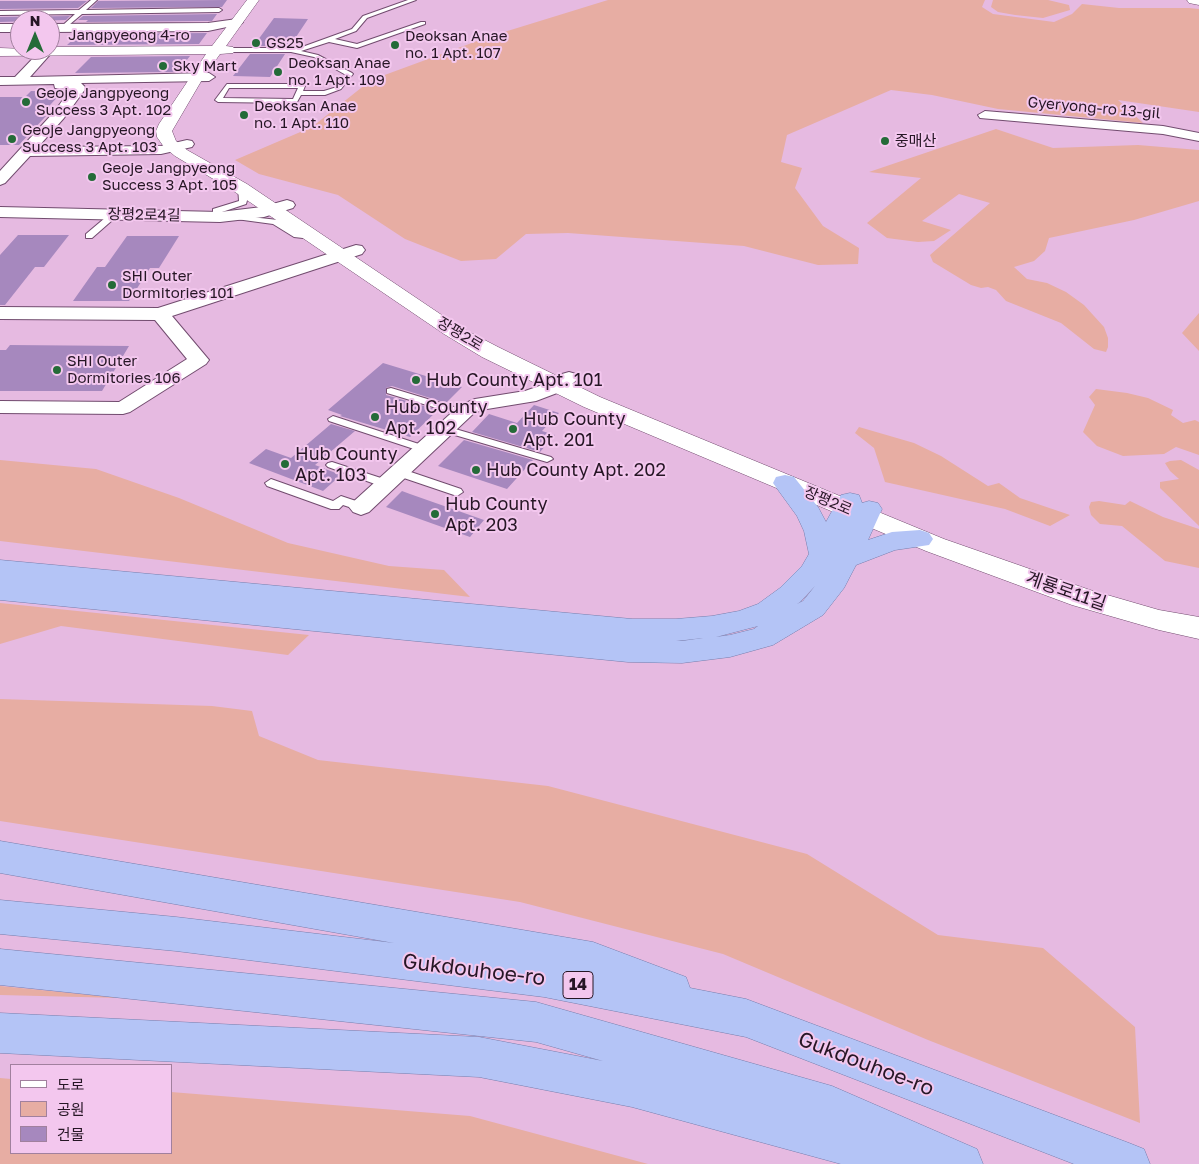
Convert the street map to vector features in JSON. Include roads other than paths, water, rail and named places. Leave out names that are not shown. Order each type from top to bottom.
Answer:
[{"type":"highway","points":[[784,483],[809,513],[817,532],[834,556]]},
{"type":"highway","points":[[0,590],[628,651],[682,652],[730,646],[763,637],[813,608],[834,581],[834,556],[858,509]]},
{"type":"highway","points":[[0,570],[632,630],[676,630],[735,623],[768,612],[790,595],[812,572],[834,556],[886,542],[905,539],[931,540]]},
{"type":"highway","points":[[0,857],[593,960],[746,1018]]},
{"type":"highway","name":"Gukdouhoe-ro","points":[[0,917],[176,934],[544,978],[746,1018],[1129,1164]]},
{"type":"highway","points":[[0,967],[536,1022],[832,1107],[962,1164]]},
{"type":"highway","points":[[0,1033],[479,1057],[632,1087],[920,1164]]},
{"type":"street","points":[[1193,0],[1199,1]]},
{"type":"street","points":[[180,146],[165,137],[164,131],[203,77],[227,39],[256,2]]},
{"type":"street","points":[[227,39],[256,2]]},
{"type":"street","points":[[60,28],[208,27],[227,39]]},
{"type":"street","points":[[60,36],[67,28]]},
{"type":"street","name":"Jangpyeong 4-ro","points":[[60,49],[227,39]]},
{"type":"street","points":[[18,81],[38,60]]},
{"type":"street","points":[[0,81],[203,77]]},
{"type":"street","points":[[0,180],[59,115],[79,88],[74,85],[60,85]]},
{"type":"street","name":"Gyeryong-ro 13-gil","points":[[985,115],[1163,130],[1199,137]]},
{"type":"street","points":[[26,152],[162,150],[180,146]]},
{"type":"street","name":"장평2로","points":[[180,146],[241,188],[276,205],[312,236],[348,253]]},
{"type":"street","name":"장평2로","points":[[180,146],[276,205],[348,253],[451,330],[490,352],[563,382],[595,392],[931,540]]},
{"type":"street","name":"장평2로4길","points":[[0,212],[246,215],[276,205]]},
{"type":"street","name":"장평2로4길","points":[[0,206],[118,212]]},
{"type":"street","points":[[0,313],[160,314],[348,253]]},
{"type":"street","points":[[0,407],[123,408],[199,360],[160,314]]},
{"type":"street","points":[[361,507],[445,429],[475,405],[529,398],[563,382]]},
{"type":"street","name":"장평2로","points":[[563,382],[592,402],[784,483],[858,509]]},
{"type":"street","name":"계룡로11길","points":[[931,540],[1155,609],[1199,617]]},
{"type":"street","name":"계룡로11길","points":[[931,540],[1082,598],[1159,620],[1199,628]]},
{"type":"lane","points":[[67,28],[78,13],[94,0]]},
{"type":"lane","points":[[291,50],[306,48],[330,40],[354,30],[364,17],[413,0]]},
{"type":"lane","points":[[0,13],[219,10]]},
{"type":"lane","points":[[330,40],[357,46],[423,24]]},
{"type":"lane","points":[[227,39],[316,56],[350,74],[339,88],[325,93],[299,94]]},
{"type":"lane","points":[[337,75],[340,68]]},
{"type":"lane","points":[[322,88],[334,83]]},
{"type":"lane","points":[[228,86],[302,86],[299,94],[295,101],[218,100],[228,86]]},
{"type":"lane","points":[[217,214],[243,202],[244,197],[241,188]]},
{"type":"lane","points":[[89,236],[118,212]]},
{"type":"lane","points":[[217,214],[275,222],[298,235],[312,236]]},
{"type":"lane","points":[[391,391],[463,413]]},
{"type":"lane","points":[[332,420],[424,449]]},
{"type":"lane","points":[[445,429],[547,459]]},
{"type":"lane","points":[[332,466],[458,492]]},
{"type":"lane","points":[[271,483],[335,506],[341,500],[361,507]]},
{"type":"place","name":"GS25","points":[[256,43]]},
{"type":"place","name":"Deoksan Anae no. 1 Apt. 107","points":[[395,45]]},
{"type":"place","name":"Sky Mart","points":[[163,66]]},
{"type":"place","name":"Deoksan Anae no. 1 Apt. 109","points":[[278,72]]},
{"type":"place","name":"Geoje Jangpyeong Success 3 Apt. 102","points":[[26,102]]},
{"type":"place","name":"Deoksan Anae no. 1 Apt. 110","points":[[244,115]]},
{"type":"place","name":"Geoje Jangpyeong Success 3 Apt. 103","points":[[12,139]]},
{"type":"place","name":"중매산","points":[[885,141]]},
{"type":"place","name":"Geoje Jangpyeong Success 3 Apt. 105","points":[[92,177]]},
{"type":"place","name":"SHI Outer Dormitories 101","points":[[112,285]]},
{"type":"place","name":"SHI Outer Dormitories 106","points":[[57,370]]},
{"type":"place","name":"Hub County Apt. 101","points":[[416,380]]},
{"type":"place","name":"Hub County Apt. 102","points":[[375,417]]},
{"type":"place","name":"Hub County Apt. 201","points":[[513,429]]},
{"type":"place","name":"Hub County Apt. 103","points":[[285,464]]},
{"type":"place","name":"Hub County Apt. 202","points":[[476,470]]},
{"type":"place","name":"Hub County Apt. 203","points":[[435,514]]}]
